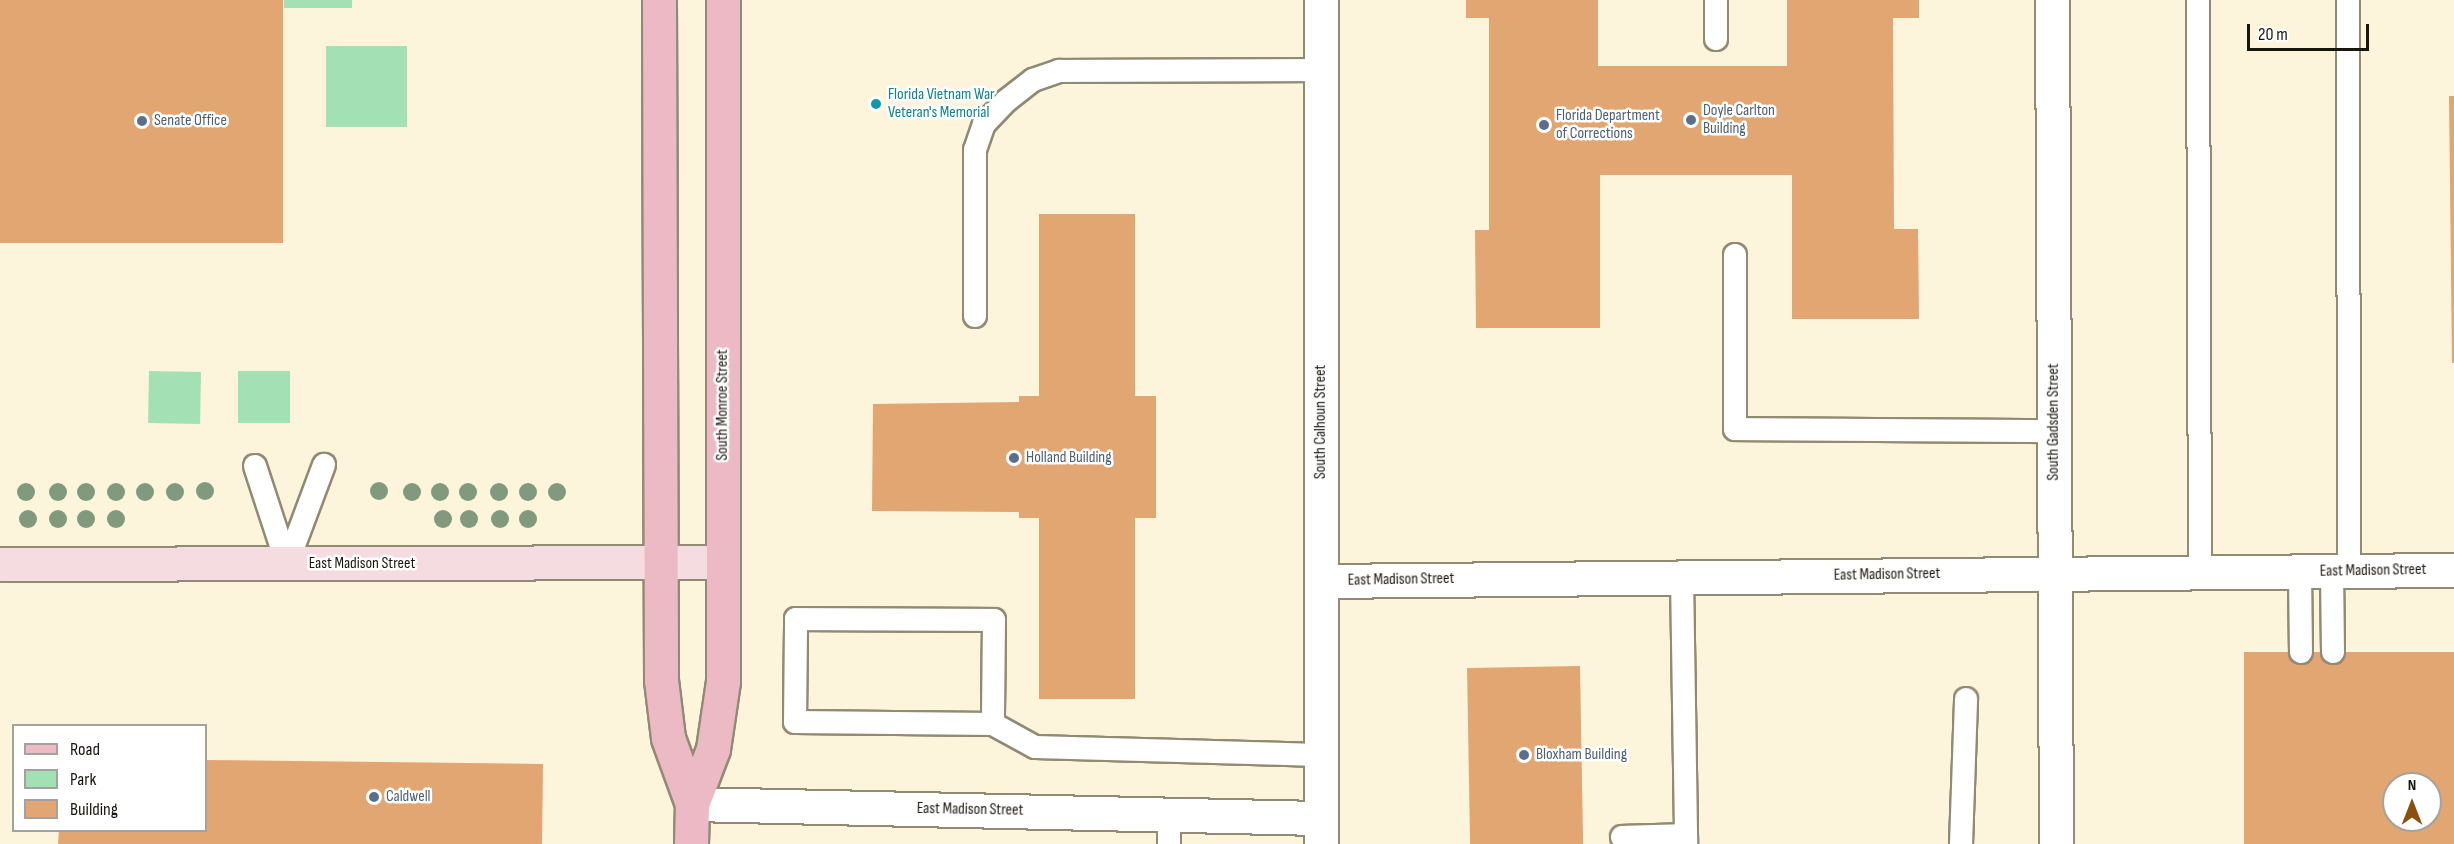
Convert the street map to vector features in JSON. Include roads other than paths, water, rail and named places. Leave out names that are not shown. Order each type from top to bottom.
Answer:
[{"type":"main road","name":"South Monroe Street","points":[[660,0],[661,563],[664,720],[674,761],[692,804]]},
{"type":"main road","name":"South Monroe Street","points":[[691,844],[692,804],[710,759],[721,705],[723,0]]},
{"type":"main road","name":"East Madison Street","points":[[0,564],[723,562]]},
{"type":"street","name":"South Calhoun Street","points":[[1321,0],[1321,831]]},
{"type":"street","name":"South Gadsden Street","points":[[2052,0],[2056,844]]},
{"type":"street","name":"East Madison Street","points":[[1321,581],[2454,570]]},
{"type":"street","name":"East Madison Street","points":[[692,804],[1169,829],[1321,831]]},
{"type":"lane","points":[[1716,0],[1716,39]]},
{"type":"lane","points":[[2198,0],[2200,572]]},
{"type":"lane","points":[[2333,652],[2341,571],[2348,0]]},
{"type":"lane","points":[[975,316],[975,150],[984,124],[1006,100],[1034,80],[1059,71],[1321,70]]},
{"type":"lane","points":[[1735,255],[1735,429],[2054,431]]},
{"type":"lane","points":[[287,564],[324,465]]},
{"type":"lane","points":[[255,466],[287,564]]},
{"type":"lane","points":[[2300,572],[2301,652]]},
{"type":"lane","points":[[1622,837],[1686,840],[1682,577]]},
{"type":"lane","points":[[993,724],[994,620],[796,619],[795,722],[993,724],[1035,747],[1321,755]]},
{"type":"lane","points":[[1961,844],[1966,699]]},
{"type":"place","name":"Florida Vietnam War Veteran's Memorial","points":[[876,104]]},
{"type":"place","name":"Doyle Carlton Building","points":[[1691,120]]},
{"type":"place","name":"Senate Office","points":[[142,121]]},
{"type":"place","name":"Florida Department of Corrections","points":[[1544,125]]},
{"type":"place","name":"Holland Building","points":[[1014,458]]},
{"type":"place","name":"Bloxham Building","points":[[1524,755]]},
{"type":"place","name":"Caldwell","points":[[374,797]]}]
